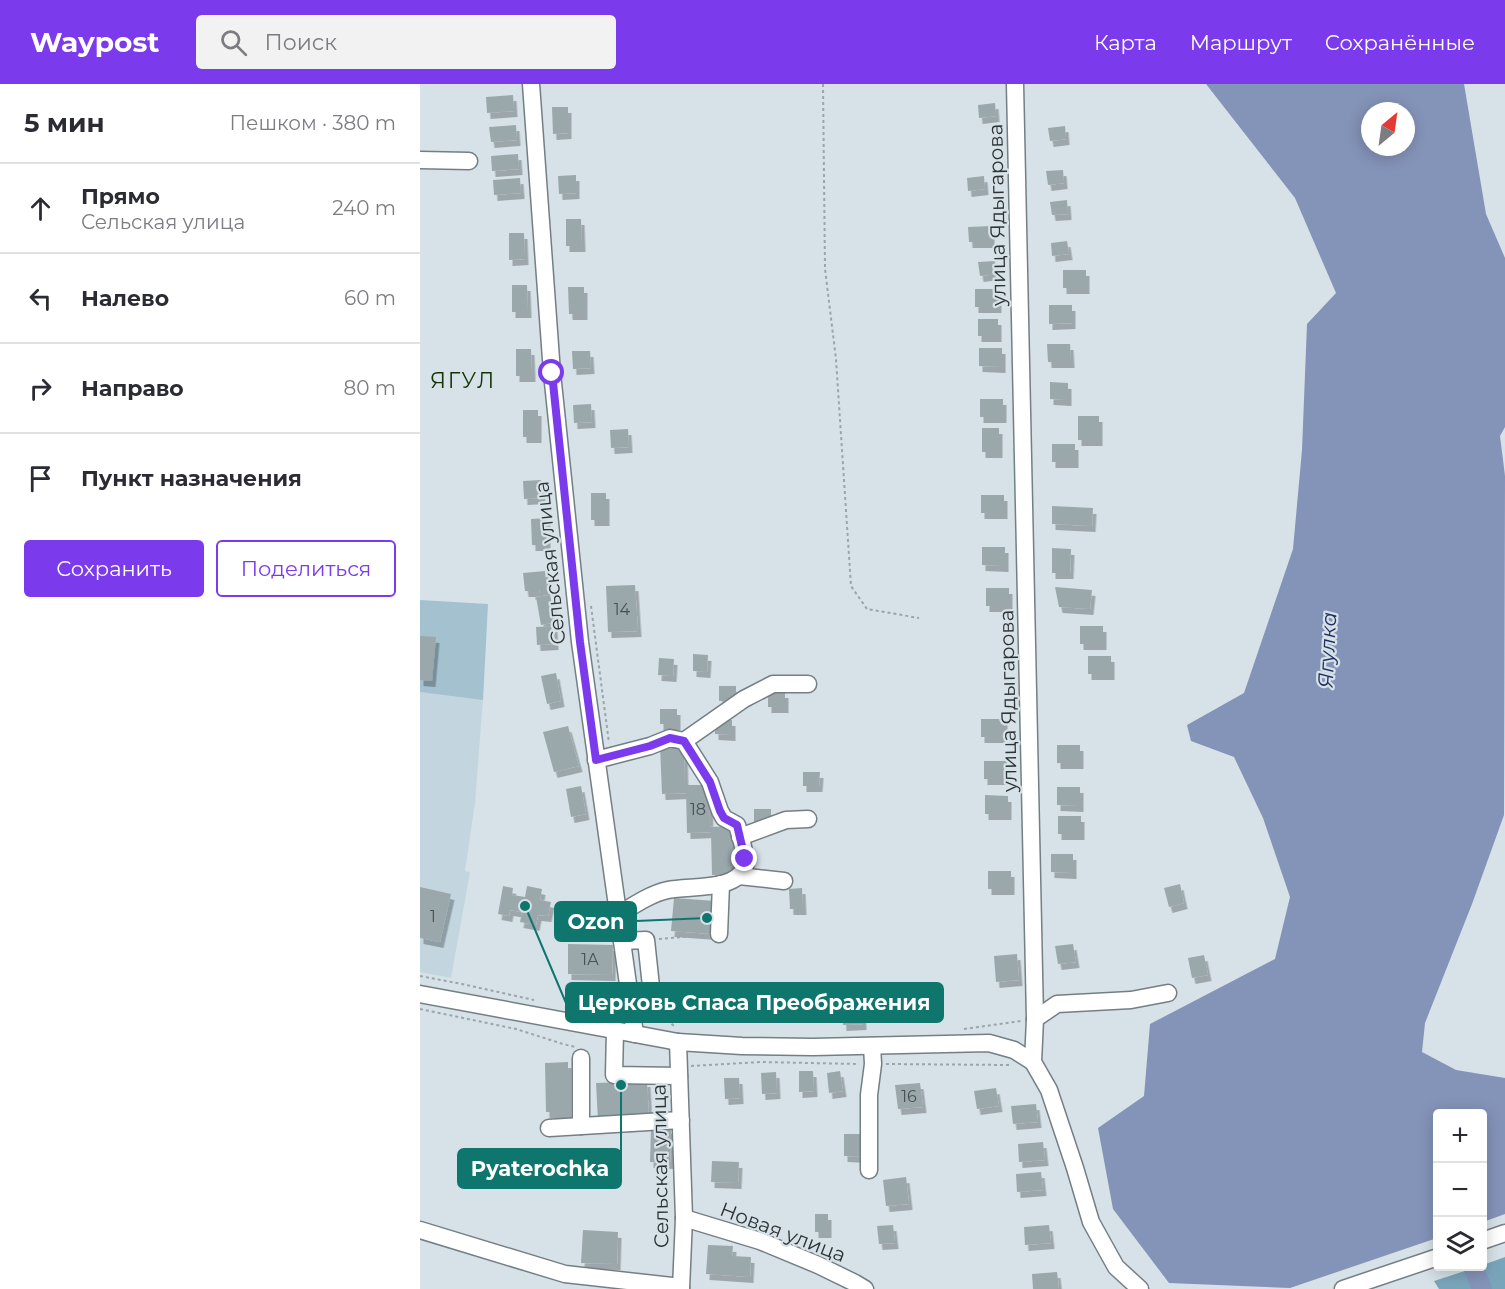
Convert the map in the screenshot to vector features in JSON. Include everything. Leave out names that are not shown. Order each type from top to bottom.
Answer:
[{"type":"street","name":"Сельская улица","points":[[531,84],[552,373],[580,642],[635,1034]]},
{"type":"street","name":"улица Ядыгарова","points":[[1015,84],[1035,1019],[1033,1062]]},
{"type":"street","points":[[420,160],[469,161]]},
{"type":"street","points":[[684,741],[744,699],[773,684],[808,684]]},
{"type":"street","points":[[596,760],[650,746],[670,738],[684,741],[710,782],[724,818],[737,825],[745,859],[745,867],[733,881],[668,890],[646,898],[618,915]]},
{"type":"street","points":[[740,837],[786,820],[808,819]]},
{"type":"street","points":[[739,876],[784,881]]},
{"type":"street","points":[[719,934],[721,884]]},
{"type":"street","points":[[622,941],[646,940],[653,1005],[632,1012]]},
{"type":"street","points":[[1035,1019],[1057,1004],[1131,1000],[1168,993]]},
{"type":"street","points":[[420,994],[615,1031],[676,1035],[754,1046],[989,1043],[1014,1050],[1033,1062],[1049,1090],[1091,1222],[1116,1267],[1140,1289]]},
{"type":"street","points":[[615,1031],[614,1075],[679,1071]]},
{"type":"street","name":"Сельская улица","points":[[676,1035],[684,1218],[681,1288]]},
{"type":"street","points":[[869,1170],[869,1095],[873,1064],[872,1046]]},
{"type":"street","points":[[578,1052],[581,1126]]},
{"type":"street","points":[[549,1128],[681,1120]]},
{"type":"street","name":"Новая улица","points":[[684,1218],[760,1241],[855,1282],[865,1289]]},
{"type":"street","points":[[420,1230],[565,1274],[681,1288]]},
{"type":"street","points":[[1487,1239],[1505,1233]]},
{"type":"street","points":[[1342,1289],[1433,1258]]},
{"type":"path","points":[[824,84],[825,269],[836,359],[851,586],[867,609],[919,618]]},
{"type":"path","points":[[646,940],[719,934]]},
{"type":"path","points":[[420,976],[539,1001]]},
{"type":"path","points":[[420,1010],[516,1029],[578,1052]]},
{"type":"path","points":[[603,1014],[632,1012]]},
{"type":"path","points":[[656,1019],[667,1020],[676,1035]]},
{"type":"path","points":[[954,1030],[1035,1019]]},
{"type":"path","points":[[679,1071],[761,1062],[1009,1065],[1009,1056]]},
{"type":"shaded area","points":[[420,600],[488,604],[483,700],[420,692]]},
{"type":"shaded area","points":[[420,692],[483,699],[475,803],[465,871],[470,872],[451,978],[420,972]]},
{"type":"shaded area","points":[[1505,1257],[1505,1289],[1439,1289],[1434,1281],[1465,1271],[1487,1271],[1487,1264]]},
{"type":"water","points":[[1206,84],[1464,84],[1486,214],[1505,258],[1505,427],[1500,436],[1505,476],[1504,815],[1425,1023],[1422,1052],[1456,1070],[1505,1078],[1505,1214],[1487,1221],[1487,1109],[1433,1109],[1433,1239],[1290,1288],[1169,1283],[1113,1209],[1098,1128],[1144,1096],[1150,1024],[1275,959],[1290,897],[1263,818],[1234,757],[1191,741],[1187,725],[1244,693],[1293,549],[1302,450],[1307,324],[1336,293],[1295,198]]},
{"type":"building","points":[[513,95],[514,111],[487,113],[486,97]]},
{"type":"building","points":[[995,103],[996,116],[979,118],[978,105]]},
{"type":"building","points":[[552,107],[568,107],[568,133],[553,134]]},
{"type":"building","points":[[516,125],[517,140],[491,142],[489,127]]},
{"type":"building","points":[[1065,126],[1066,139],[1050,141],[1048,128]]},
{"type":"building","points":[[518,154],[519,169],[492,171],[491,156]]},
{"type":"building","points":[[1063,170],[1064,183],[1048,185],[1046,171]]},
{"type":"building","points":[[576,175],[576,193],[559,194],[558,176]]},
{"type":"building","points":[[984,176],[985,189],[968,191],[967,178]]},
{"type":"building","points":[[520,178],[521,193],[494,195],[493,180]]},
{"type":"building","points":[[1067,200],[1068,214],[1052,215],[1050,202]]},
{"type":"building","points":[[566,219],[581,219],[582,246],[566,246]]},
{"type":"building","points":[[991,226],[991,242],[969,242],[968,227]]},
{"type":"building","points":[[509,233],[524,233],[525,259],[509,260]]},
{"type":"building","points":[[1067,241],[1069,254],[1052,256],[1051,243]]},
{"type":"building","points":[[995,261],[997,274],[980,276],[978,262]]},
{"type":"building","points":[[1063,270],[1086,270],[1086,288],[1063,288]]},
{"type":"building","points":[[512,285],[527,285],[528,312],[512,312]]},
{"type":"building","points":[[568,287],[584,287],[584,314],[569,314]]},
{"type":"building","points":[[975,289],[998,289],[998,307],[975,307]]},
{"type":"building","points":[[1049,305],[1072,305],[1072,323],[1049,324]]},
{"type":"building","points":[[978,319],[998,319],[998,336],[978,336]]},
{"type":"building","points":[[1047,344],[1070,344],[1071,362],[1048,362]]},
{"type":"building","points":[[979,348],[1002,348],[1002,367],[979,366]]},
{"type":"building","points":[[516,349],[531,349],[532,376],[516,376]]},
{"type":"building","points":[[572,351],[590,351],[591,368],[573,369]]},
{"type":"building","points":[[1050,382],[1068,383],[1068,400],[1050,399]]},
{"type":"building","points":[[980,399],[1003,399],[1003,417],[980,417]]},
{"type":"building","points":[[591,404],[592,422],[574,423],[573,405]]},
{"type":"building","points":[[523,410],[538,410],[538,437],[523,437]]},
{"type":"building","points":[[1078,416],[1099,416],[1099,440],[1078,440]]},
{"type":"building","points":[[982,428],[999,428],[999,452],[982,452]]},
{"type":"building","points":[[628,429],[629,447],[611,448],[610,430]]},
{"type":"building","points":[[1052,444],[1075,444],[1075,462],[1052,462]]},
{"type":"building","points":[[541,480],[542,498],[524,499],[523,481]]},
{"type":"building","points":[[591,493],[606,493],[606,520],[591,520]]},
{"type":"building","points":[[981,495],[1004,495],[1004,513],[981,513]]},
{"type":"building","points":[[1052,506],[1093,508],[1092,526],[1052,524]]},
{"type":"building","points":[[547,518],[547,545],[532,545],[531,519]]},
{"type":"building","points":[[982,547],[1005,547],[1005,566],[982,565]]},
{"type":"building","points":[[1052,548],[1071,549],[1070,573],[1052,573]]},
{"type":"building","points":[[545,571],[547,590],[539,590],[540,594],[525,591],[523,573]]},
{"type":"building","points":[[635,585],[638,631],[608,632],[606,586]]},
{"type":"building","points":[[1055,587],[1092,590],[1090,609],[1059,607]]},
{"type":"building","points":[[986,588],[1009,588],[1009,606],[986,606]]},
{"type":"building","points":[[550,595],[556,622],[541,625],[536,597]]},
{"type":"building","points":[[554,626],[555,644],[537,645],[536,627]]},
{"type":"building","points":[[1080,626],[1103,626],[1103,644],[1080,644]]},
{"type":"building","points":[[420,636],[436,637],[432,681],[420,680]]},
{"type":"building","points":[[693,654],[708,655],[707,672],[693,671]]},
{"type":"building","points":[[1088,656],[1111,656],[1111,674],[1088,674]]},
{"type":"building","points":[[659,658],[674,659],[673,676],[658,675]]},
{"type":"building","points":[[556,673],[561,701],[547,704],[541,676]]},
{"type":"building","points":[[719,686],[736,686],[736,701],[719,701]]},
{"type":"building","points":[[768,692],[785,692],[785,707],[768,707]]},
{"type":"building","points":[[660,709],[677,709],[677,724],[660,724]]},
{"type":"building","points":[[981,719],[1004,719],[1004,737],[981,737]]},
{"type":"building","points":[[715,720],[732,720],[732,735],[715,734]]},
{"type":"building","points":[[568,726],[579,766],[554,772],[543,732]]},
{"type":"building","points":[[684,745],[685,785],[709,785],[710,827],[734,826],[736,874],[712,875],[711,832],[687,833],[686,793],[662,794],[660,746]]},
{"type":"building","points":[[1057,745],[1080,745],[1080,763],[1057,763]]},
{"type":"building","points":[[984,761],[1007,761],[1007,779],[984,779]]},
{"type":"building","points":[[803,772],[820,772],[819,786],[803,786]]},
{"type":"building","points":[[581,786],[586,814],[571,817],[566,789]]},
{"type":"building","points":[[1057,787],[1080,787],[1080,806],[1057,805]]},
{"type":"building","points":[[985,795],[1008,796],[1008,814],[985,814]]},
{"type":"building","points":[[754,809],[771,809],[771,823],[754,823]]},
{"type":"building","points":[[1058,816],[1081,816],[1081,834],[1058,834]]},
{"type":"building","points":[[1051,854],[1073,854],[1073,873],[1051,872]]},
{"type":"building","points":[[988,871],[1011,871],[1011,889],[988,889]]},
{"type":"building","points":[[1180,884],[1184,903],[1169,907],[1164,888]]},
{"type":"building","points":[[503,886],[513,888],[512,895],[525,897],[527,886],[542,889],[540,900],[551,902],[548,916],[538,915],[536,925],[520,922],[522,912],[510,910],[509,916],[498,914]]},
{"type":"building","points":[[420,887],[451,894],[440,942],[420,938]]},
{"type":"building","points":[[802,888],[803,909],[790,909],[789,889]]},
{"type":"building","points":[[674,898],[716,901],[713,934],[671,931]]},
{"type":"building","points":[[568,944],[613,945],[612,975],[568,974]]},
{"type":"building","points":[[1073,944],[1076,962],[1058,964],[1055,946]]},
{"type":"building","points":[[1017,954],[1019,980],[996,982],[994,956]]},
{"type":"building","points":[[1204,955],[1208,975],[1192,978],[1188,958]]},
{"type":"building","points":[[862,1003],[863,1024],[843,1025],[842,1004]]},
{"type":"building","points":[[568,1062],[568,1112],[546,1112],[545,1063]]},
{"type":"building","points":[[799,1071],[813,1071],[814,1091],[799,1092]]},
{"type":"building","points":[[840,1071],[843,1091],[829,1093],[827,1073]]},
{"type":"building","points":[[776,1072],[777,1093],[762,1094],[761,1073]]},
{"type":"building","points":[[724,1078],[739,1078],[740,1098],[725,1099]]},
{"type":"building","points":[[647,1081],[649,1119],[598,1121],[596,1083]]},
{"type":"building","points":[[920,1083],[923,1107],[898,1109],[895,1085]]},
{"type":"building","points":[[996,1088],[999,1106],[977,1109],[974,1091]]},
{"type":"building","points":[[1036,1104],[1038,1122],[1013,1124],[1011,1106]]},
{"type":"building","points":[[651,1128],[671,1128],[670,1163],[650,1162]]},
{"type":"building","points":[[844,1134],[864,1134],[864,1157],[844,1156]]},
{"type":"building","points":[[1043,1142],[1045,1160],[1019,1162],[1018,1144]]},
{"type":"building","points":[[712,1161],[739,1162],[738,1183],[711,1182]]},
{"type":"building","points":[[1041,1172],[1043,1190],[1017,1192],[1016,1174]]},
{"type":"building","points":[[906,1177],[909,1204],[886,1206],[883,1180]]},
{"type":"building","points":[[815,1214],[828,1214],[828,1232],[815,1232]]},
{"type":"building","points":[[893,1225],[895,1243],[879,1244],[877,1226]]},
{"type":"building","points":[[1049,1225],[1051,1243],[1025,1245],[1024,1227]]},
{"type":"building","points":[[583,1230],[618,1232],[617,1264],[581,1263]]},
{"type":"building","points":[[708,1245],[733,1246],[732,1256],[751,1257],[750,1277],[706,1274]]},
{"type":"building","points":[[1057,1272],[1059,1289],[1033,1289],[1032,1274]]},
{"type":"waterway","name":"Ягулка","points":[[1475,1271],[1482,1289]]},
{"type":"place","name":"Церковь Спаса Преображения","points":[[525,906]]},
{"type":"place","name":"Ozon","points":[[707,918]]},
{"type":"place","name":"Pyaterochka","points":[[621,1085]]},
{"type":"district","name":"ЯГУЛ","points":[[463,380]]},
{"type":"route","points":[[552,373],[580,642],[596,760],[650,746],[670,738],[684,741],[710,782],[724,818],[737,825],[745,859]]}]
